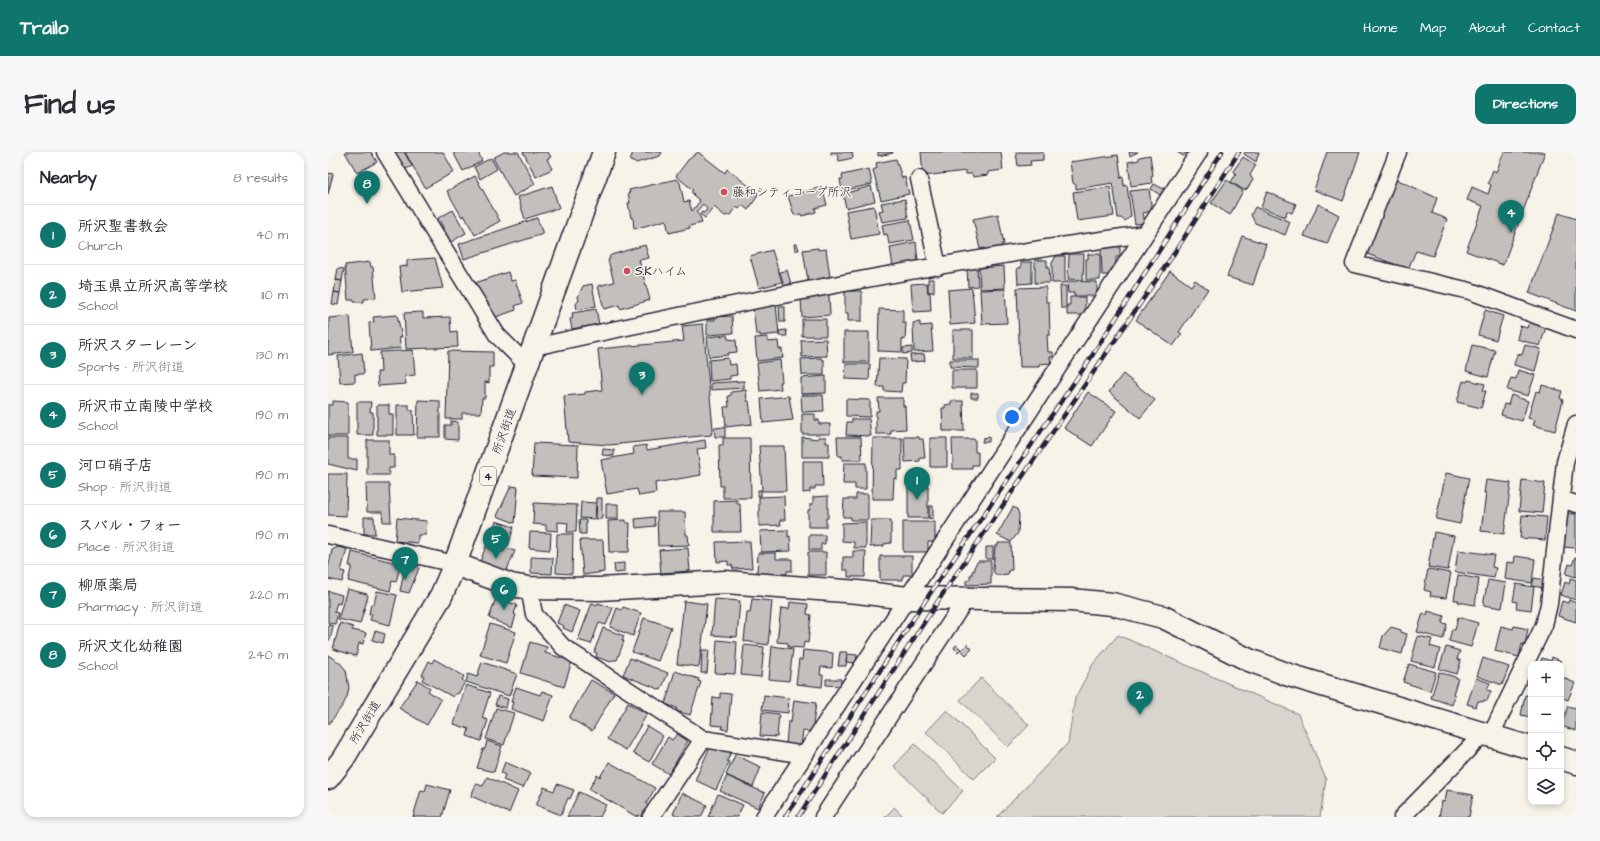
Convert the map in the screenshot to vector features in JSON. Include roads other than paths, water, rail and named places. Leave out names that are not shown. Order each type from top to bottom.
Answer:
[{"type":"street","points":[[385,152],[497,335],[531,357],[795,292],[1045,247],[1145,234]]},
{"type":"street","name":"所沢街道","points":[[328,778],[343,759],[441,596],[455,564],[531,357],[604,152]]},
{"type":"street","points":[[764,817],[1199,152]]},
{"type":"street","points":[[1398,152],[1354,264],[1470,291],[1576,330]]},
{"type":"street","points":[[919,179],[938,267]]},
{"type":"street","points":[[1402,817],[1487,734],[1544,625],[1569,502],[1565,462],[1576,424]]},
{"type":"street","points":[[328,535],[455,564],[511,585],[529,588],[599,589],[725,582],[858,592],[907,598],[1078,600],[1112,604],[1137,609],[1163,617],[1249,660],[1289,675],[1528,747]]},
{"type":"street","points":[[529,588],[531,605],[534,614],[563,646],[703,739],[805,755]]},
{"type":"street","points":[[824,817],[966,599]]},
{"type":"street","points":[[651,817],[703,739]]},
{"type":"street","points":[[1564,759],[1576,763]]},
{"type":"railway","points":[[785,817],[927,598],[1088,362],[1222,152]]},
{"type":"railway","points":[[798,817],[940,598],[1171,258],[1239,152]]},
{"type":"place","name":"藤和シティコープ所沢","points":[[724,192]]},
{"type":"place","name":"所沢文化幼稚園","points":[[367,204]]},
{"type":"place","name":"所沢市立南陵中学校","points":[[1511,233]]},
{"type":"place","name":"S.Kハイム","points":[[627,271]]},
{"type":"place","name":"所沢スターレーン","points":[[642,395]]},
{"type":"place","name":"所沢聖書教会","points":[[917,500]]},
{"type":"place","name":"河口硝子店","points":[[496,559]]},
{"type":"place","name":"柳原薬局","points":[[405,580]]},
{"type":"place","name":"スバル・フォー","points":[[504,610]]},
{"type":"place","name":"埼玉県立所沢高等学校","points":[[1140,715]]}]
